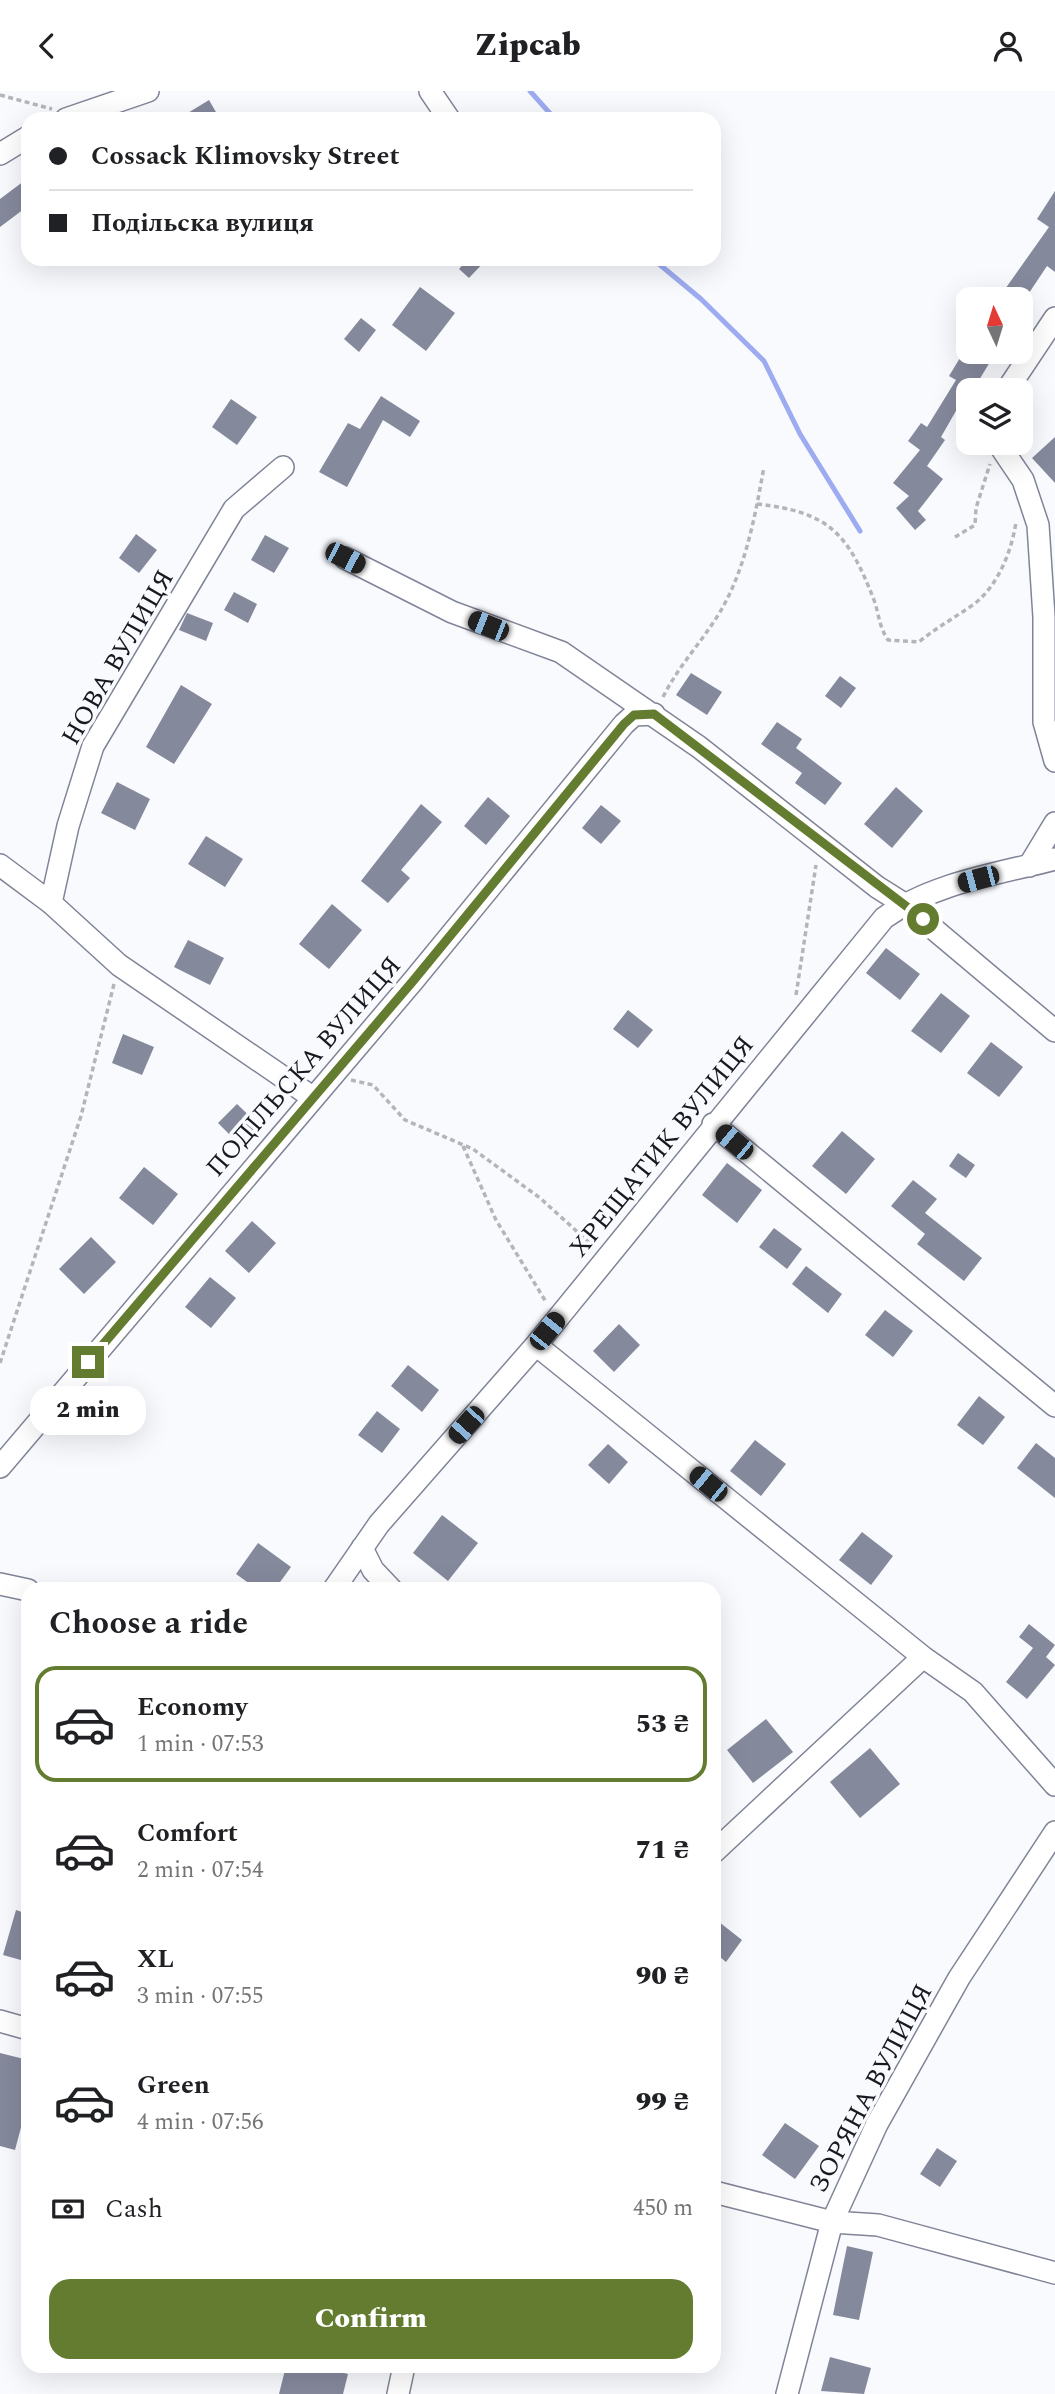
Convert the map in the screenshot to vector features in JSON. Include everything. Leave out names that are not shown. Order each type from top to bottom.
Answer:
[{"type":"street","points":[[86,112],[148,91]]},
{"type":"street","points":[[429,91],[444,112]]},
{"type":"street","points":[[0,153],[21,141]]},
{"type":"street","points":[[1015,378],[1055,318]]},
{"type":"street","points":[[1007,455],[1023,480],[1038,525],[1044,617],[1044,722],[1055,761]]},
{"type":"street","name":"НОВА ВУЛИЦЯ","points":[[51,903],[68,826],[93,746],[234,509],[283,467]]},
{"type":"street","points":[[345,558],[452,612],[561,652],[615,692],[654,714],[877,887],[904,904],[1055,1031]]},
{"type":"street","name":"ПОДІЛЬСКА ВУЛИЦЯ","points":[[0,1467],[413,981],[624,724],[634,715],[654,714]]},
{"type":"street","points":[[1030,866],[1055,823]]},
{"type":"street","name":"ХРЕЩАТИК ВУЛИЦЯ","points":[[339,1582],[379,1524],[536,1345],[713,1124],[884,918],[904,904],[952,886],[1055,859]]},
{"type":"street","points":[[0,865],[51,903],[119,965],[312,1097]]},
{"type":"street","points":[[713,1124],[1055,1406]]},
{"type":"street","points":[[536,1345],[923,1657],[973,1692],[1055,1785]]},
{"type":"street","points":[[362,1548],[373,1570],[384,1582]]},
{"type":"street","points":[[0,1584],[21,1588]]},
{"type":"street","points":[[721,1845],[923,1657]]},
{"type":"street","name":"ЗОРЯНА ВУЛИЦЯ","points":[[787,2394],[832,2222],[877,2124],[959,1978],[1055,1832]]},
{"type":"street","points":[[0,2021],[21,2027]]},
{"type":"street","points":[[721,2194],[832,2222],[878,2225],[1055,2273]]},
{"type":"street","points":[[397,2394],[402,2373]]},
{"type":"path","points":[[0,95],[60,112]]},
{"type":"path","points":[[955,537],[975,525],[975,508],[986,471],[995,455]]},
{"type":"path","points":[[654,714],[678,667],[720,611],[751,537],[764,467]]},
{"type":"path","points":[[757,504],[794,509],[817,517],[848,544],[875,603],[881,629],[888,640],[919,642],[946,620],[976,603],[1000,571],[1013,545],[1017,519]]},
{"type":"path","points":[[796,997],[819,842]]},
{"type":"path","points":[[0,1363],[81,1116],[119,965]]},
{"type":"path","points":[[349,1079],[373,1085],[405,1120],[463,1146],[541,1198],[606,1258]]},
{"type":"path","points":[[463,1146],[496,1220],[537,1289],[558,1317]]},
{"type":"building","points":[[209,100],[216,112],[189,112]]},
{"type":"building","points":[[21,183],[21,211],[0,227],[0,199]]},
{"type":"building","points":[[1055,191],[1055,272],[1047,266],[1033,287],[1006,287],[1049,227],[1037,219]]},
{"type":"building","points":[[462,266],[480,266],[469,278],[459,269]]},
{"type":"building","points":[[420,287],[455,313],[426,351],[392,325]]},
{"type":"building","points":[[361,318],[376,330],[359,352],[344,339]]},
{"type":"building","points":[[956,364],[989,364],[980,378],[956,380],[949,376]]},
{"type":"building","points":[[956,380],[956,411],[941,437],[945,440],[927,466],[943,479],[918,511],[926,520],[915,530],[896,508],[909,496],[893,483],[920,450],[908,441],[921,423],[927,427]]},
{"type":"building","points":[[381,396],[420,421],[410,437],[383,420],[347,487],[319,472],[348,423],[360,429]]},
{"type":"building","points":[[231,399],[257,417],[237,445],[212,427]]},
{"type":"building","points":[[1055,437],[1055,483],[1032,458]]},
{"type":"building","points":[[136,534],[157,550],[139,573],[119,558]]},
{"type":"building","points":[[265,535],[289,548],[274,573],[251,560]]},
{"type":"building","points":[[234,592],[257,604],[248,623],[224,610]]},
{"type":"building","points":[[187,613],[213,623],[206,641],[179,630]]},
{"type":"building","points":[[691,673],[722,692],[707,715],[676,695]]},
{"type":"building","points":[[840,676],[856,688],[841,708],[825,696]]},
{"type":"building","points":[[181,685],[212,704],[174,764],[146,747]]},
{"type":"building","points":[[777,722],[802,739],[796,748],[842,783],[825,805],[795,783],[802,773],[761,744]]},
{"type":"building","points":[[117,782],[150,799],[135,830],[101,813]]},
{"type":"building","points":[[896,787],[923,811],[892,848],[864,824]]},
{"type":"building","points":[[488,797],[510,816],[486,845],[464,826]]},
{"type":"building","points":[[421,804],[442,822],[401,870],[410,878],[388,903],[361,881]]},
{"type":"building","points":[[601,805],[621,821],[601,844],[582,828]]},
{"type":"building","points":[[206,836],[243,859],[225,887],[188,864]]},
{"type":"building","points":[[332,904],[362,930],[329,969],[299,944]]},
{"type":"building","points":[[188,940],[224,958],[210,985],[174,967]]},
{"type":"building","points":[[886,948],[920,974],[900,1000],[866,973]]},
{"type":"building","points":[[941,993],[970,1016],[941,1053],[911,1031]]},
{"type":"building","points":[[628,1010],[653,1030],[638,1048],[613,1029]]},
{"type":"building","points":[[123,1034],[154,1047],[142,1075],[112,1063]]},
{"type":"building","points":[[991,1042],[1023,1067],[999,1097],[967,1073]]},
{"type":"building","points":[[237,1104],[259,1125],[239,1144],[218,1123]]},
{"type":"building","points":[[842,1131],[875,1159],[846,1194],[812,1166]]},
{"type":"building","points":[[958,1153],[975,1165],[966,1178],[949,1166]]},
{"type":"building","points":[[727,1163],[762,1190],[737,1223],[702,1195]]},
{"type":"building","points":[[144,1167],[178,1194],[153,1225],[119,1198]]},
{"type":"building","points":[[913,1180],[937,1199],[925,1213],[982,1258],[964,1281],[917,1244],[925,1234],[891,1206]]},
{"type":"building","points":[[252,1221],[276,1243],[249,1273],[225,1251]]},
{"type":"building","points":[[774,1228],[802,1249],[787,1269],[759,1247]]},
{"type":"building","points":[[91,1237],[116,1262],[84,1294],[59,1269]]},
{"type":"building","points":[[806,1266],[842,1294],[828,1313],[792,1284]]},
{"type":"building","points":[[210,1277],[236,1298],[211,1328],[185,1307]]},
{"type":"building","points":[[885,1310],[913,1331],[893,1357],[865,1335]]},
{"type":"building","points":[[619,1324],[640,1345],[614,1372],[593,1351]]},
{"type":"building","points":[[408,1365],[439,1390],[422,1412],[391,1386]]},
{"type":"building","points":[[979,1396],[1005,1417],[983,1445],[957,1425]]},
{"type":"building","points":[[377,1411],[400,1429],[382,1453],[358,1435]]},
{"type":"building","points":[[755,1440],[786,1464],[761,1496],[730,1471]]},
{"type":"building","points":[[1036,1443],[1055,1458],[1055,1498],[1017,1468]]},
{"type":"building","points":[[608,1444],[628,1462],[609,1484],[588,1465]]},
{"type":"building","points":[[442,1515],[478,1543],[448,1581],[413,1553]]},
{"type":"building","points":[[862,1532],[893,1556],[871,1585],[839,1560]]},
{"type":"building","points":[[258,1543],[291,1567],[280,1582],[247,1582],[236,1574]]},
{"type":"building","points":[[1029,1624],[1055,1645],[1046,1657],[1055,1665],[1027,1699],[1006,1682],[1033,1648],[1019,1637]]},
{"type":"building","points":[[766,1719],[793,1752],[753,1783],[727,1750]]},
{"type":"building","points":[[870,1748],[900,1784],[860,1818],[830,1782]]},
{"type":"building","points":[[16,1910],[21,1912],[21,1960],[3,1955]]},
{"type":"building","points":[[721,1924],[742,1940],[726,1962],[721,1958]]},
{"type":"building","points":[[0,2053],[21,2058],[21,2127],[15,2150],[0,2146]]},
{"type":"building","points":[[785,2123],[819,2146],[795,2179],[762,2155]]},
{"type":"building","points":[[937,2148],[957,2161],[940,2187],[920,2174]]},
{"type":"building","points":[[847,2246],[873,2252],[859,2320],[833,2315]]},
{"type":"building","points":[[830,2357],[871,2368],[864,2394],[821,2391]]},
{"type":"building","points":[[284,2373],[348,2374],[343,2394],[279,2394]]},
{"type":"waterway","points":[[530,91],[549,112]]},
{"type":"waterway","points":[[661,266],[701,299],[764,361],[800,434],[860,531]]},
{"type":"route","points":[[88,1362],[413,981],[634,715],[654,714],[877,887],[923,919]]}]
